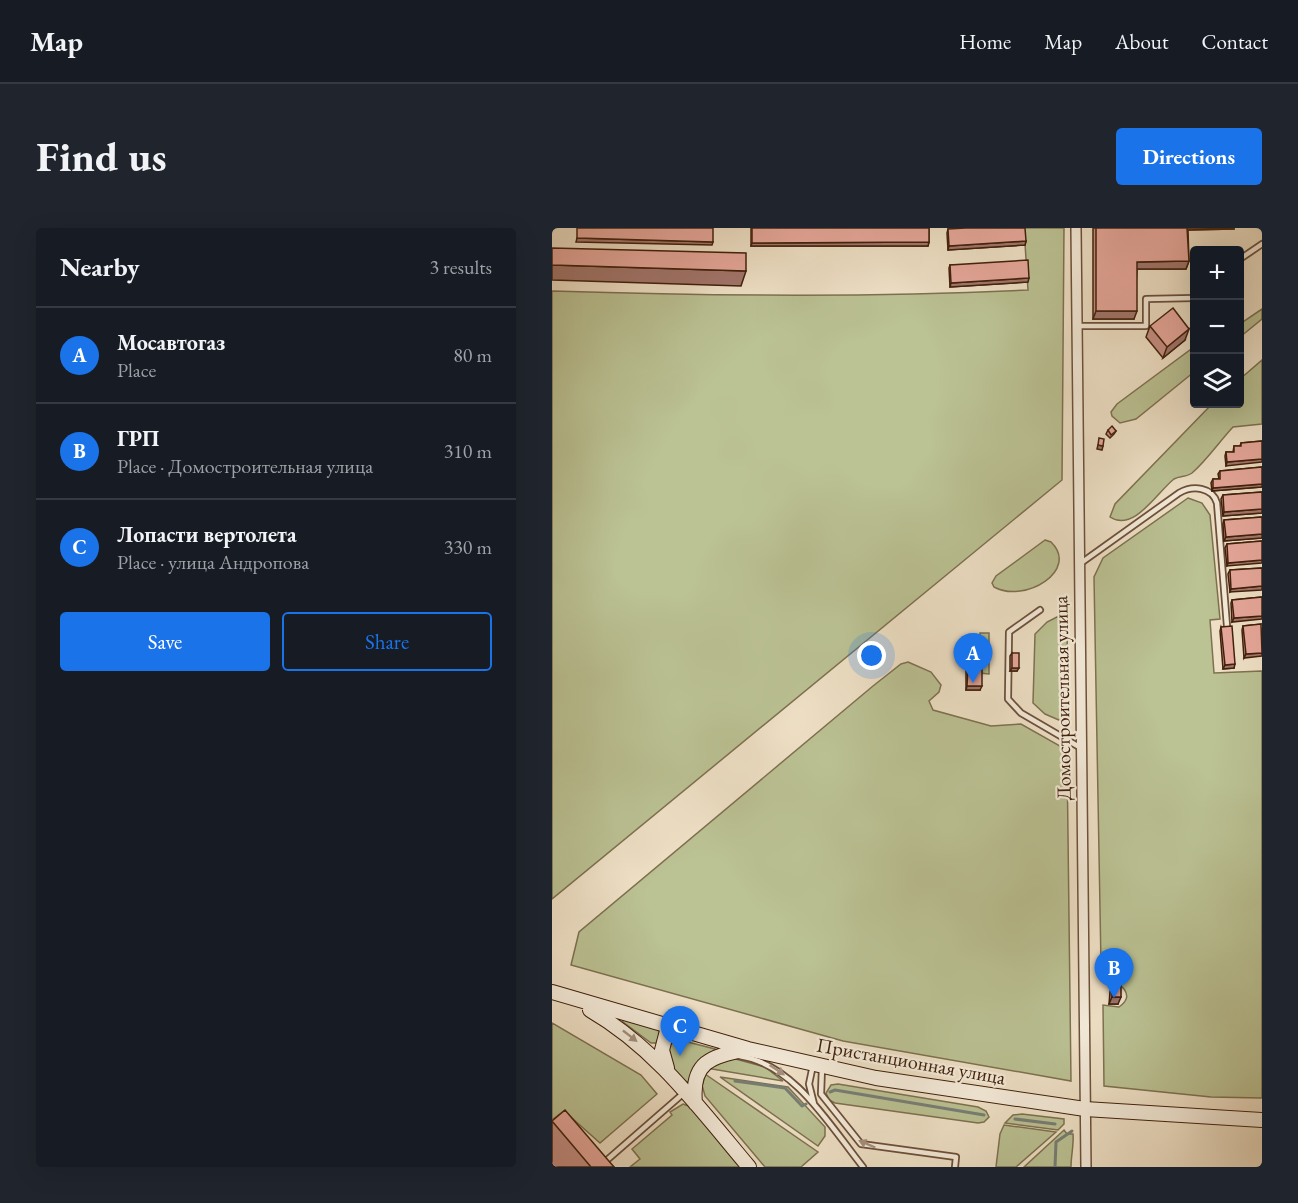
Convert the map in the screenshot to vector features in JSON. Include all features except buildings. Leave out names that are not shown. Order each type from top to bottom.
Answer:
[{"type":"main road","name":"Пристанционная улица","points":[[557,994],[748,1049],[876,1078],[1085,1109],[1262,1120]]},
{"type":"main road","points":[[557,994],[624,1031],[669,1073],[748,1167]]},
{"type":"main road","points":[[668,1027],[662,1050],[669,1073]]},
{"type":"main road","points":[[695,1103],[694,1086],[699,1071],[710,1060],[721,1054],[748,1049]]},
{"type":"street","name":"Домостроительная улица","points":[[1076,228],[1086,1167]]},
{"type":"lane","points":[[1244,257],[1262,244]]},
{"type":"lane","points":[[1077,326],[1146,326],[1146,299],[1190,298]]},
{"type":"lane","points":[[1079,565],[1179,493],[1193,489],[1206,490],[1217,504],[1227,626]]},
{"type":"lane","points":[[1040,610],[1009,632],[1008,699],[1021,713],[1081,748]]},
{"type":"lane","points":[[721,1054],[749,1057],[766,1063],[785,1076],[818,1112],[862,1167]]},
{"type":"lane","points":[[818,1066],[810,1092],[818,1112]]},
{"type":"lane","points":[[818,1066],[821,1094],[861,1144],[956,1157],[955,1167]]},
{"type":"lane","points":[[599,1167],[686,1092]]},
{"type":"green space","points":[[1024,228],[1064,228],[1062,480],[552,899],[552,291],[790,295],[1028,290]]},
{"type":"green space","points":[[1262,309],[1262,319],[1244,334],[1244,321]]},
{"type":"green space","points":[[1190,350],[1190,375],[1136,419],[1120,423],[1111,412],[1117,404]]},
{"type":"green space","points":[[1262,360],[1262,424],[1233,427],[1192,473],[1174,479],[1137,515],[1119,520],[1110,517],[1115,504],[1208,408],[1244,408],[1244,376]]},
{"type":"green space","points":[[1188,498],[1202,503],[1210,515],[1220,619],[1210,620],[1214,673],[1262,671],[1262,1098],[1211,1097],[1104,1086],[1103,1005],[1119,1007],[1127,997],[1123,988],[1104,974],[1101,964],[1094,577],[1103,558]]},
{"type":"green space","points":[[1045,540],[1051,542],[1058,553],[1059,563],[1054,573],[1033,588],[1007,591],[994,587],[992,583],[996,576]]},
{"type":"green space","points":[[1059,616],[1067,622],[1068,713],[1067,719],[1061,721],[1045,714],[1033,703],[1035,634],[1047,622]]},
{"type":"green space","points":[[980,633],[989,633],[989,674],[980,673]]},
{"type":"green space","points":[[908,662],[931,672],[941,685],[939,692],[929,701],[933,710],[991,726],[1021,724],[1060,746],[1067,755],[1071,1081],[843,1041],[571,965],[579,932],[873,686],[901,664]]},
{"type":"green space","points":[[622,1019],[658,1029],[660,1033],[656,1043],[651,1043]]},
{"type":"green space","points":[[552,1023],[641,1075],[657,1094],[600,1143],[564,1111],[552,1120]]},
{"type":"green space","points":[[676,1039],[715,1049],[688,1082],[684,1081],[671,1066],[668,1048]]},
{"type":"green space","points":[[732,1058],[765,1067],[783,1081],[706,1068]]},
{"type":"green space","points":[[705,1074],[818,1152],[801,1167],[765,1167],[705,1096],[702,1085]]},
{"type":"green space","points":[[720,1077],[788,1087],[825,1127],[825,1136],[818,1146]]},
{"type":"green space","points":[[838,1084],[978,1107],[986,1111],[989,1117],[984,1122],[978,1123],[835,1103],[829,1100],[826,1093],[831,1085]]},
{"type":"green space","points":[[683,1104],[691,1107],[741,1167],[630,1167],[640,1159],[632,1149],[672,1115],[670,1112]]},
{"type":"green space","points":[[1013,1115],[1064,1119],[1064,1124],[1058,1130],[1005,1123]]},
{"type":"green space","points":[[1004,1125],[1056,1132],[1016,1167],[996,1167],[1000,1134]]},
{"type":"green space","points":[[1064,1130],[1067,1134],[1073,1134],[1071,1167],[1024,1167]]},
{"type":"waterway","points":[[735,1081],[785,1088],[802,1106],[806,1104]]},
{"type":"waterway","points":[[830,1092],[835,1090],[984,1115]]},
{"type":"waterway","points":[[1015,1119],[1055,1124]]},
{"type":"waterway","points":[[1055,1167],[1056,1142],[1072,1131]]},
{"type":"place","name":"Мосавтогаз","points":[[973,683]]},
{"type":"place","name":"ГРП","points":[[1114,998]]},
{"type":"place","name":"Лопасти вертолета","points":[[680,1056]]}]
